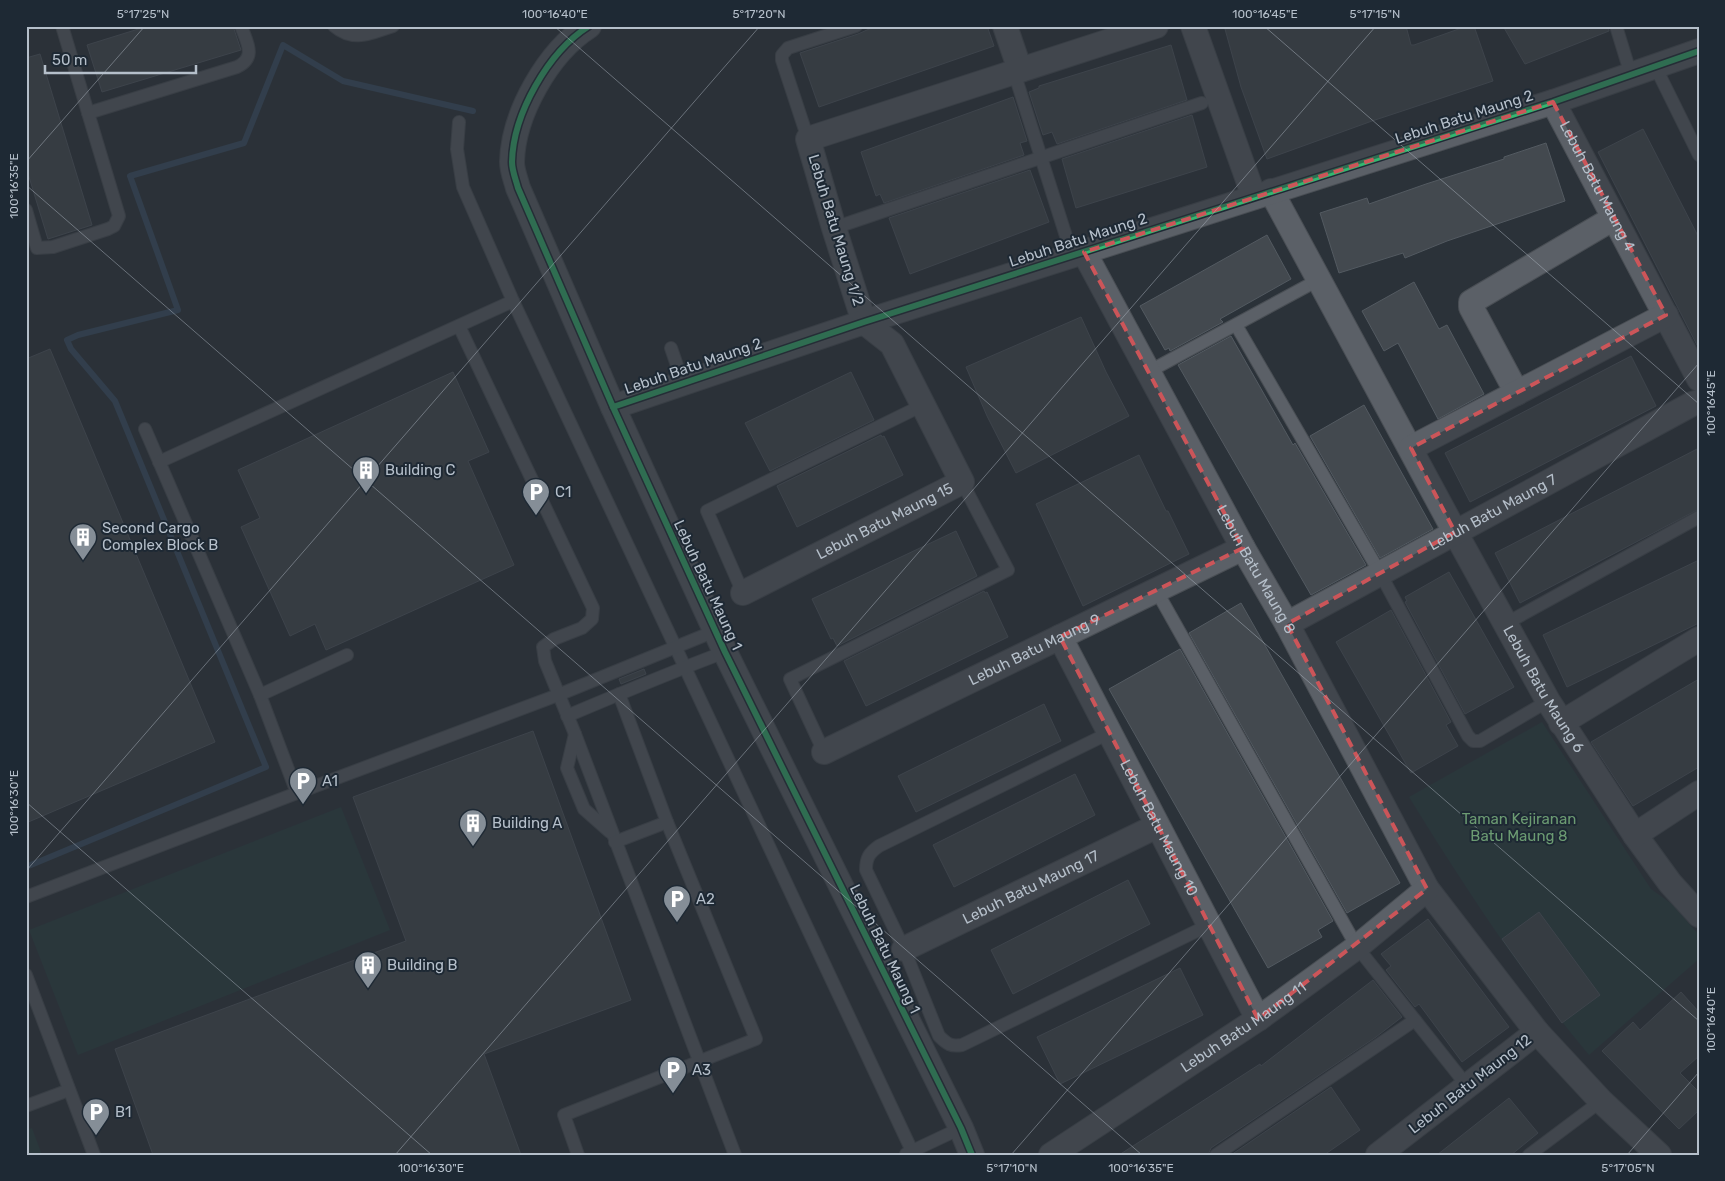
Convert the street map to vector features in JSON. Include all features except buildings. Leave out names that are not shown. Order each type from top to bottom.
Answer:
[{"type":"street","name":"Lebuh Batu Maung 1","points":[[589,26],[577,34],[553,58],[536,86],[523,113],[515,141],[512,164],[518,188],[613,407],[715,631],[972,1155]]},
{"type":"street","points":[[1005,26],[1017,71]]},
{"type":"street","points":[[808,139],[1017,71],[1104,34],[1156,26]]},
{"type":"street","name":"Lebuh Batu Maung 6","points":[[1194,26],[1263,194],[1320,279],[1548,701],[1635,835],[1670,883],[1699,915]]},
{"type":"street","name":"Lebuh Batu Maung 4","points":[[1699,51],[1553,102],[1699,379]]},
{"type":"street","name":"Lebuh Batu Maung 2","points":[[613,407],[864,322],[1553,102]]},
{"type":"street","name":"Lebuh Batu Maung 1/2","points":[[808,139],[864,322]]},
{"type":"street","points":[[1517,393],[1471,307],[1471,302],[1614,218]]},
{"type":"street","name":"Lebuh Batu Maung 8","points":[[1078,253],[1148,372],[1243,548],[1287,624],[1428,889]]},
{"type":"street","points":[[1411,448],[1666,315]]},
{"type":"street","name":"Lebuh Batu Maung 15","points":[[743,593],[962,482],[892,344],[864,322]]},
{"type":"street","name":"Lebuh Batu Maung 7","points":[[1287,624],[1692,404],[1699,402]]},
{"type":"street","name":"Lebuh Batu Maung 9","points":[[824,752],[1243,548]]},
{"type":"street","name":"Lebuh Batu Maung 10","points":[[1060,637],[1111,732],[1258,1019]]},
{"type":"street","points":[[1561,723],[1699,639]]},
{"type":"street","points":[[1635,835],[1699,794]]},
{"type":"street","name":"Lebuh Batu Maung 17","points":[[904,949],[1158,826]]},
{"type":"street","name":"Lebuh Batu Maung 11","points":[[1051,1155],[1258,1019],[1357,947],[1428,889]]},
{"type":"street","name":"Lebuh Batu Maung 12","points":[[1378,1155],[1537,1032],[1428,889]]},
{"type":"street","points":[[1537,1032],[1601,1100],[1659,1155]]},
{"type":"lane","points":[[26,210],[32,250],[52,247],[108,229],[114,226],[119,216],[62,26]]},
{"type":"lane","points":[[88,113],[238,67],[245,63],[249,57],[241,26]]},
{"type":"lane","points":[[334,26],[349,35],[360,36],[393,26]]},
{"type":"lane","points":[[808,139],[782,55],[788,48],[856,26]]},
{"type":"lane","points":[[1616,26],[1631,75]]},
{"type":"lane","points":[[1655,66],[1699,155]]},
{"type":"lane","points":[[1017,71],[1041,157],[1078,253]]},
{"type":"lane","points":[[834,228],[1202,103]]},
{"type":"lane","points":[[459,122],[457,149],[463,187],[513,301],[909,1153],[960,1128]]},
{"type":"lane","points":[[1148,372],[1320,279]]},
{"type":"lane","points":[[159,462],[513,301]]},
{"type":"lane","points":[[1236,325],[1380,573],[1468,736],[1473,741],[1480,741],[1548,701]]},
{"type":"lane","points":[[459,326],[593,608],[592,618],[582,628],[554,639],[543,647],[545,661],[575,734],[735,1155]]},
{"type":"lane","points":[[671,348],[683,383]]},
{"type":"lane","points":[[743,593],[707,511],[923,405]]},
{"type":"lane","points":[[145,429],[260,695],[297,793]]},
{"type":"lane","points":[[824,752],[790,679],[1008,570],[962,482]]},
{"type":"lane","points":[[1505,624],[1699,517]]},
{"type":"lane","points":[[1156,590],[1357,947],[1468,1087]]},
{"type":"lane","points":[[26,896],[558,695],[715,631]]},
{"type":"lane","points":[[567,716],[725,652]]},
{"type":"lane","points":[[260,695],[346,655]]},
{"type":"lane","points":[[578,1155],[564,1115],[756,1039],[667,822],[619,694]]},
{"type":"lane","points":[[1111,732],[879,846],[871,852],[866,860],[866,870],[904,949],[939,1036],[946,1044],[962,1045],[1209,925]]},
{"type":"lane","points":[[575,734],[567,768],[584,809],[613,838]]},
{"type":"lane","points":[[613,838],[667,822]]},
{"type":"lane","points":[[26,975],[94,1155]]},
{"type":"lane","points":[[1216,1155],[1415,1020]]},
{"type":"lane","points":[[26,1106],[69,1090]]},
{"type":"lane","points":[[1529,1155],[1601,1100]]},
{"type":"highlighted area","points":[[1553,102],[1666,315],[1411,448],[1455,532],[1287,624],[1427,889],[1258,1019],[1060,637],[1243,548],[1084,252]]},
{"type":"green space","name":"Taman Kejiranan Batu Maung 8","points":[[1542,722],[1651,889],[1672,904],[1699,935],[1699,959],[1589,1055],[1517,962],[1451,864],[1409,797]]},
{"type":"green space","points":[[341,807],[390,930],[78,1055],[29,930]]},
{"type":"green space","points":[[32,1128],[42,1155],[26,1155],[26,1130]]},
{"type":"waterway","points":[[26,867],[266,767],[115,401],[71,349],[67,340],[78,335],[178,310],[130,176],[244,143],[283,45],[343,81],[473,111]]},
{"type":"cycle path","points":[[589,26],[560,51],[535,86],[526,105],[514,143],[512,162],[518,188],[613,407],[725,652],[961,1128],[972,1155]]},
{"type":"cycle path","points":[[613,407],[864,322],[1553,102],[1699,51]]},
{"type":"place","name":"Building C","points":[[366,494]]},
{"type":"place","name":"C1","points":[[536,516]]},
{"type":"place","name":"Second Cargo Complex Block B","points":[[83,561]]},
{"type":"place","name":"A1","points":[[303,805]]},
{"type":"place","name":"Building A","points":[[473,847]]},
{"type":"place","name":"A2","points":[[677,923]]},
{"type":"place","name":"Building B","points":[[368,989]]},
{"type":"place","name":"A3","points":[[673,1094]]},
{"type":"place","name":"B1","points":[[96,1136]]}]
